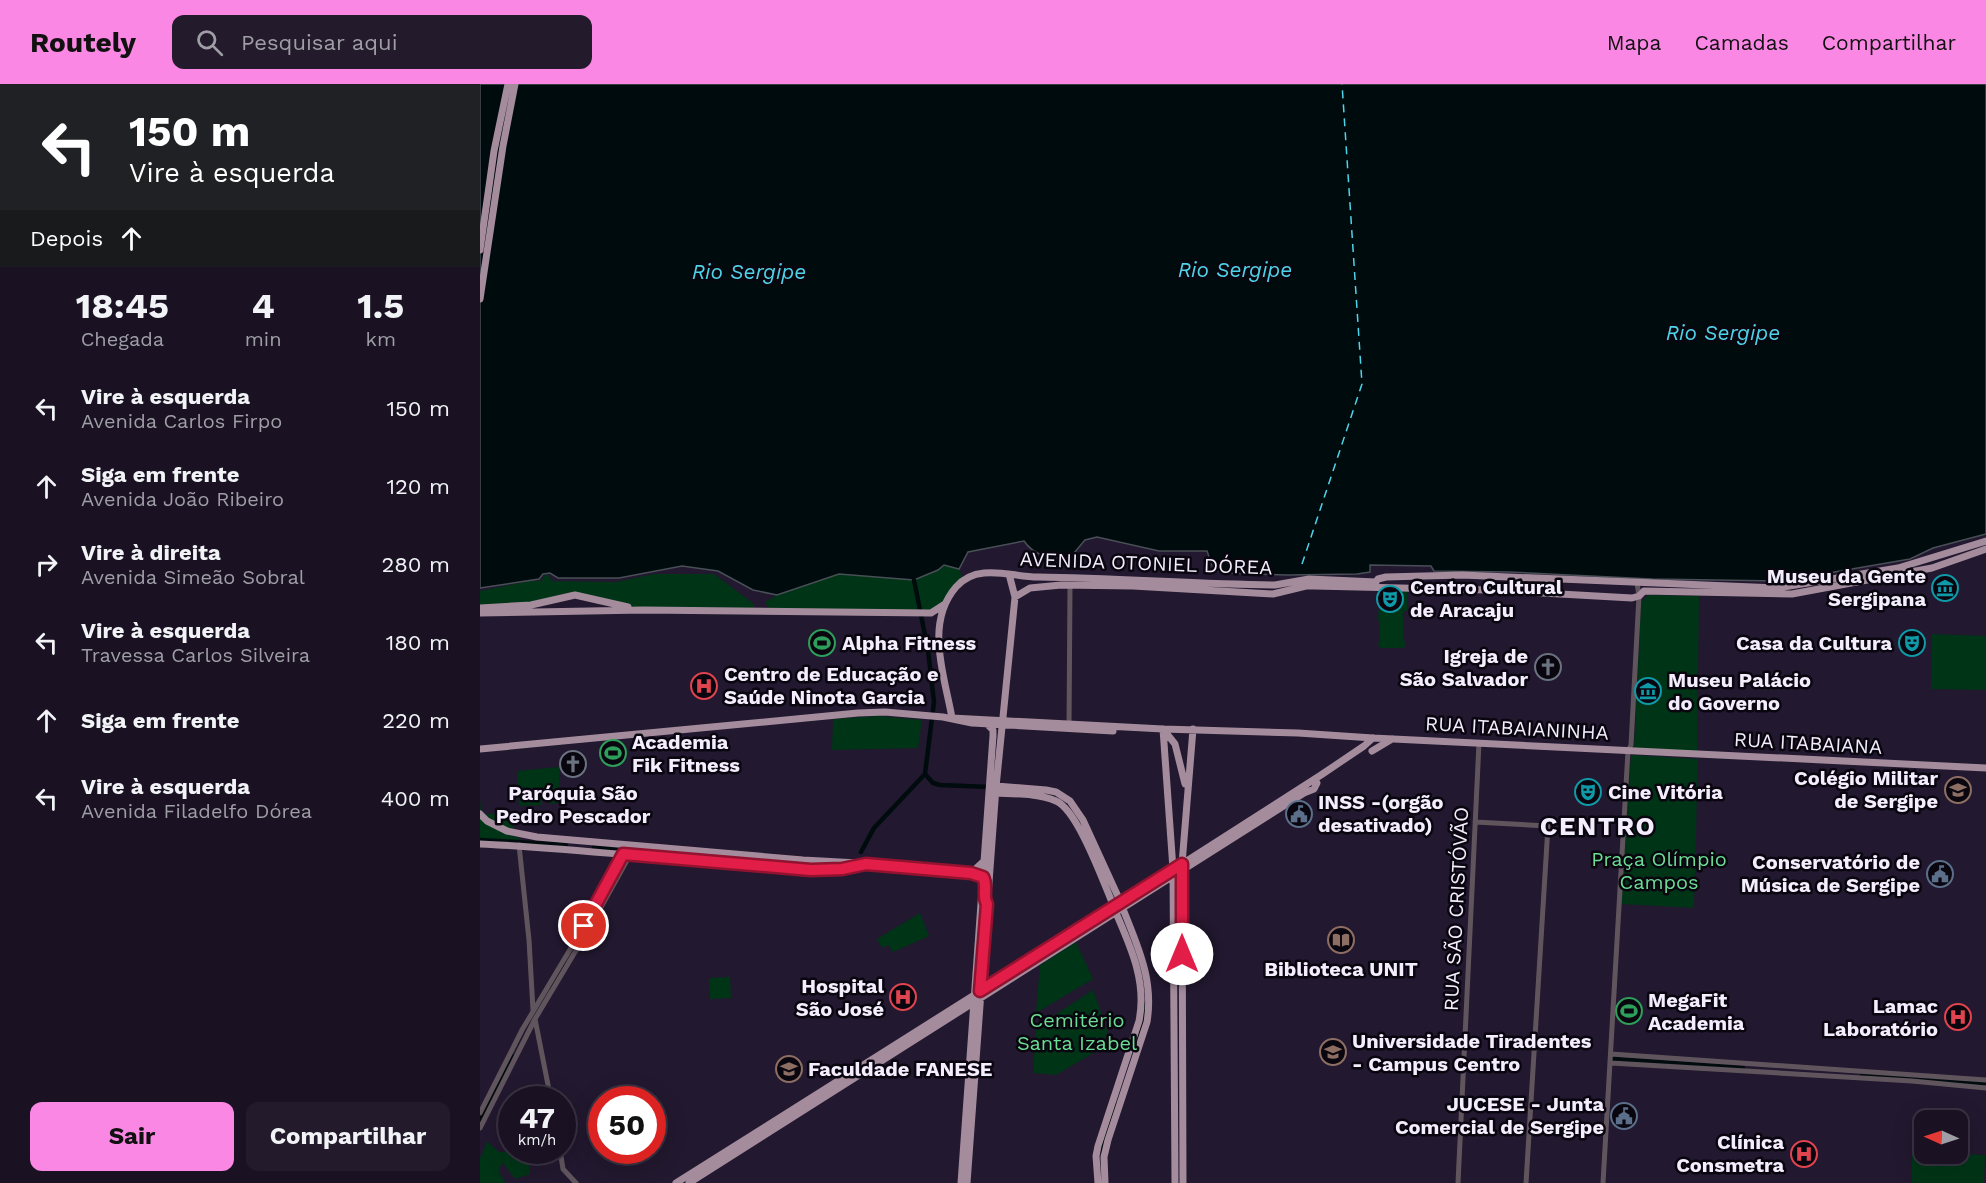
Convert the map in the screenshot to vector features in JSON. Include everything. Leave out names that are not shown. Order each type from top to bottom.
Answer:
[{"type":"main road","points":[[480,250],[494,152],[508,84]]},
{"type":"main road","points":[[480,299],[503,146],[515,84]]},
{"type":"main road","points":[[1986,541],[1898,568],[1777,588],[1429,575],[1386,577],[1378,579],[1376,585],[1632,598],[1644,591],[1792,594],[1862,583],[1932,568],[1986,549]]},
{"type":"main road","name":"AVENIDA OTONIEL DÓREA","points":[[947,602],[955,588],[964,580],[975,574],[991,573],[1263,585],[1309,579],[1376,585]]},
{"type":"main road","points":[[967,1183],[984,861],[1015,597],[1009,574]]},
{"type":"main road","name":"AVENIDA OTONIEL DÓREA","points":[[1015,597],[1030,588],[1070,586],[1133,586],[1273,594],[1306,586],[1376,585]]},
{"type":"main road","points":[[480,608],[531,605],[575,595],[639,610]]},
{"type":"main road","points":[[574,611],[575,595]]},
{"type":"main road","points":[[480,614],[639,610],[933,613],[947,602]]},
{"type":"main road","points":[[947,602],[940,623],[939,645],[952,718]]},
{"type":"main road","points":[[480,749],[858,713],[885,712],[1002,723]]},
{"type":"main road","points":[[952,718],[972,723],[1002,723]]},
{"type":"main road","name":"RUA ITABAIANINHA","points":[[1002,723],[1163,732],[1192,729],[1298,733],[1628,751]]},
{"type":"main road","points":[[961,1183],[987,904],[993,788],[993,733],[987,724]]},
{"type":"main road","points":[[1183,1183],[1182,868],[1192,729]]},
{"type":"main road","points":[[1163,732],[1174,744],[1187,793]]},
{"type":"main road","points":[[1163,732],[1173,869],[1175,1183]]},
{"type":"main road","points":[[676,1183],[1118,908],[1173,877],[1182,868],[1364,746],[1372,738]]},
{"type":"main road","points":[[1372,752],[1392,739]]},
{"type":"main road","name":"RUA ITABAIANA","points":[[1628,751],[1986,768]]},
{"type":"main road","points":[[1118,908],[1173,869],[1182,868],[1309,791],[1317,785],[1315,779]]},
{"type":"main road","points":[[993,788],[1049,798],[1064,806],[1080,830],[1146,972],[1149,988],[1147,1022],[1108,1140],[1104,1157],[1105,1183]]},
{"type":"main road","points":[[480,814],[487,821],[507,831],[537,837],[692,852],[971,873],[983,877]]},
{"type":"main road","points":[[568,849],[590,842]]},
{"type":"main road","points":[[480,844],[519,845],[817,871],[842,869],[861,864]]},
{"type":"main road","points":[[692,852],[697,860]]},
{"type":"main road","points":[[971,873],[984,861]]},
{"type":"main road","points":[[983,877],[987,904]]},
{"type":"main road","points":[[1098,1183],[1096,1156],[1098,1146],[1142,1007],[1141,978],[1118,908]]},
{"type":"main road","points":[[689,1183],[977,997]]},
{"type":"street","points":[[1603,1183],[1612,1060],[1628,751],[1631,745],[1639,596],[1637,583]]},
{"type":"street","points":[[1069,726],[1070,586]]},
{"type":"street","name":"RUA SÃO CRISTÓVÃO","points":[[1458,1183],[1479,743]]},
{"type":"street","points":[[1475,822],[1548,826],[1526,1183]]},
{"type":"street","points":[[519,845],[529,940],[533,1010],[548,1086]]},
{"type":"street","points":[[480,1113],[533,1010],[626,855]]},
{"type":"street","points":[[480,1128],[535,1018],[590,927],[626,855]]},
{"type":"street","points":[[1612,1060],[1912,1074],[1986,1080]]},
{"type":"street","points":[[1612,1060],[1759,1073],[1986,1088]]},
{"type":"street","points":[[561,1164],[562,1169],[576,1183]]},
{"type":"green space","points":[[944,565],[959,569],[964,580],[935,613],[771,611],[765,602],[777,595],[839,574],[914,580]]},
{"type":"green space","points":[[654,574],[714,574],[754,604],[754,608],[629,608],[575,593],[557,595],[543,602],[480,605],[480,591],[541,581],[545,575],[549,575],[552,581],[616,582]]},
{"type":"green space","points":[[1380,589],[1407,590],[1407,611],[1403,611],[1403,640],[1406,643],[1404,648],[1381,648],[1377,644],[1380,643],[1378,620]]},
{"type":"green space","points":[[1648,595],[1699,596],[1697,752],[1634,749],[1641,602]]},
{"type":"green space","points":[[1932,634],[1986,636],[1986,690],[1931,689]]},
{"type":"green space","points":[[879,716],[922,720],[918,748],[832,750],[833,719]]},
{"type":"green space","name":"Praça Olímpio Campos","points":[[1631,755],[1698,759],[1694,908],[1621,904]]},
{"type":"green space","points":[[559,767],[559,803],[549,804],[548,793],[542,794],[542,805],[519,806],[517,771]]},
{"type":"green space","points":[[480,797],[481,810],[485,814],[516,814],[512,836],[520,838],[520,841],[480,840]]},
{"type":"green space","points":[[920,913],[929,936],[893,952],[888,945],[882,948],[877,939]]},
{"type":"green space","points":[[1076,942],[1093,979],[1036,1013],[1040,965]]},
{"type":"green space","points":[[730,977],[731,998],[710,999],[709,978]]},
{"type":"green space","name":"Cemitério Santa Izabel","points":[[1093,990],[1108,1032],[1100,1049],[1056,1075],[1033,1073],[1036,1027]]},
{"type":"green space","points":[[486,1141],[498,1151],[498,1164],[502,1164],[499,1168],[500,1174],[506,1183],[480,1183],[480,1158]]},
{"type":"green space","points":[[1912,1152],[1914,1152],[1914,1164],[1968,1164],[1968,1154],[1985,1155],[1984,1183],[1912,1183]]},
{"type":"green space","points":[[504,1164],[529,1164],[530,1174],[515,1179]]},
{"type":"water","name":"Rio Sergipe","points":[[480,84],[1986,84],[1986,534],[1933,548],[1910,559],[1782,581],[1434,571],[1431,566],[1370,565],[1370,572],[1357,574],[1221,573],[1213,568],[1207,551],[1159,551],[1097,537],[1085,540],[1069,559],[1038,553],[1024,541],[968,552],[959,569],[944,565],[914,580],[839,574],[777,595],[753,590],[718,571],[682,566],[619,578],[558,578],[550,573],[543,574],[539,579],[480,588]]},
{"type":"waterway","points":[[861,852],[874,828],[925,774],[934,702],[928,650],[914,580]]},
{"type":"waterway","points":[[925,774],[933,783],[940,785],[990,787]]},
{"type":"waterway","points":[[480,840],[566,845]]},
{"type":"waterway","points":[[594,847],[734,860]]},
{"type":"waterway","points":[[817,867],[845,866]]},
{"type":"waterway","points":[[551,987],[565,963]]},
{"type":"waterway","points":[[1137,1043],[1146,1004]]},
{"type":"waterway","points":[[480,1121],[512,1056]]},
{"type":"waterway","points":[[1614,1059],[1743,1068]]},
{"type":"waterway","points":[[1862,1075],[1984,1083]]},
{"type":"waterway","points":[[1100,1151],[1116,1105]]},
{"type":"ferry route","points":[[1302,564],[1362,384],[1342,84]]},
{"type":"place","name":"Museu da Gente Sergipana","points":[[1945,588]]},
{"type":"place","name":"Centro Cultural de Aracaju","points":[[1390,599]]},
{"type":"place","name":"Alpha Fitness","points":[[822,643]]},
{"type":"place","name":"Casa da Cultura","points":[[1912,643]]},
{"type":"place","name":"Igreja de São Salvador","points":[[1548,667]]},
{"type":"place","name":"Centro de Educação e Saúde Ninota Garcia","points":[[704,686]]},
{"type":"place","name":"Museu Palácio do Governo","points":[[1648,691]]},
{"type":"place","name":"Academia Fik Fitness","points":[[613,753]]},
{"type":"place","name":"Paróquia São Pedro Pescador","points":[[573,764]]},
{"type":"place","name":"Colégio Militar de Sergipe","points":[[1958,790]]},
{"type":"place","name":"Cine Vitória","points":[[1588,792]]},
{"type":"place","name":"INSS -(orgão desativado)","points":[[1299,814]]},
{"type":"place","name":"Conservatório de Música de Sergipe","points":[[1940,874]]},
{"type":"place","name":"Biblioteca UNIT","points":[[1341,940]]},
{"type":"place","name":"Hospital São José","points":[[903,997]]},
{"type":"place","name":"MegaFit Academia","points":[[1629,1011]]},
{"type":"place","name":"Lamac Laboratório","points":[[1958,1017]]},
{"type":"place","name":"Universidade Tiradentes - Campus Centro","points":[[1333,1052]]},
{"type":"place","name":"Faculdade FANESE","points":[[789,1069]]},
{"type":"place","name":"JUCESE - Junta Comercial de Sergipe","points":[[1624,1116]]},
{"type":"place","name":"Clínica Consmetra","points":[[1804,1154]]},
{"type":"district","name":"CENTRO","points":[[1598,826]]},
{"type":"route","points":[[584,926],[623,854],[672,860],[811,870],[842,869],[866,864],[971,873],[983,877],[986,885],[985,902],[987,904],[980,991],[1182,864],[1182,954]]}]
